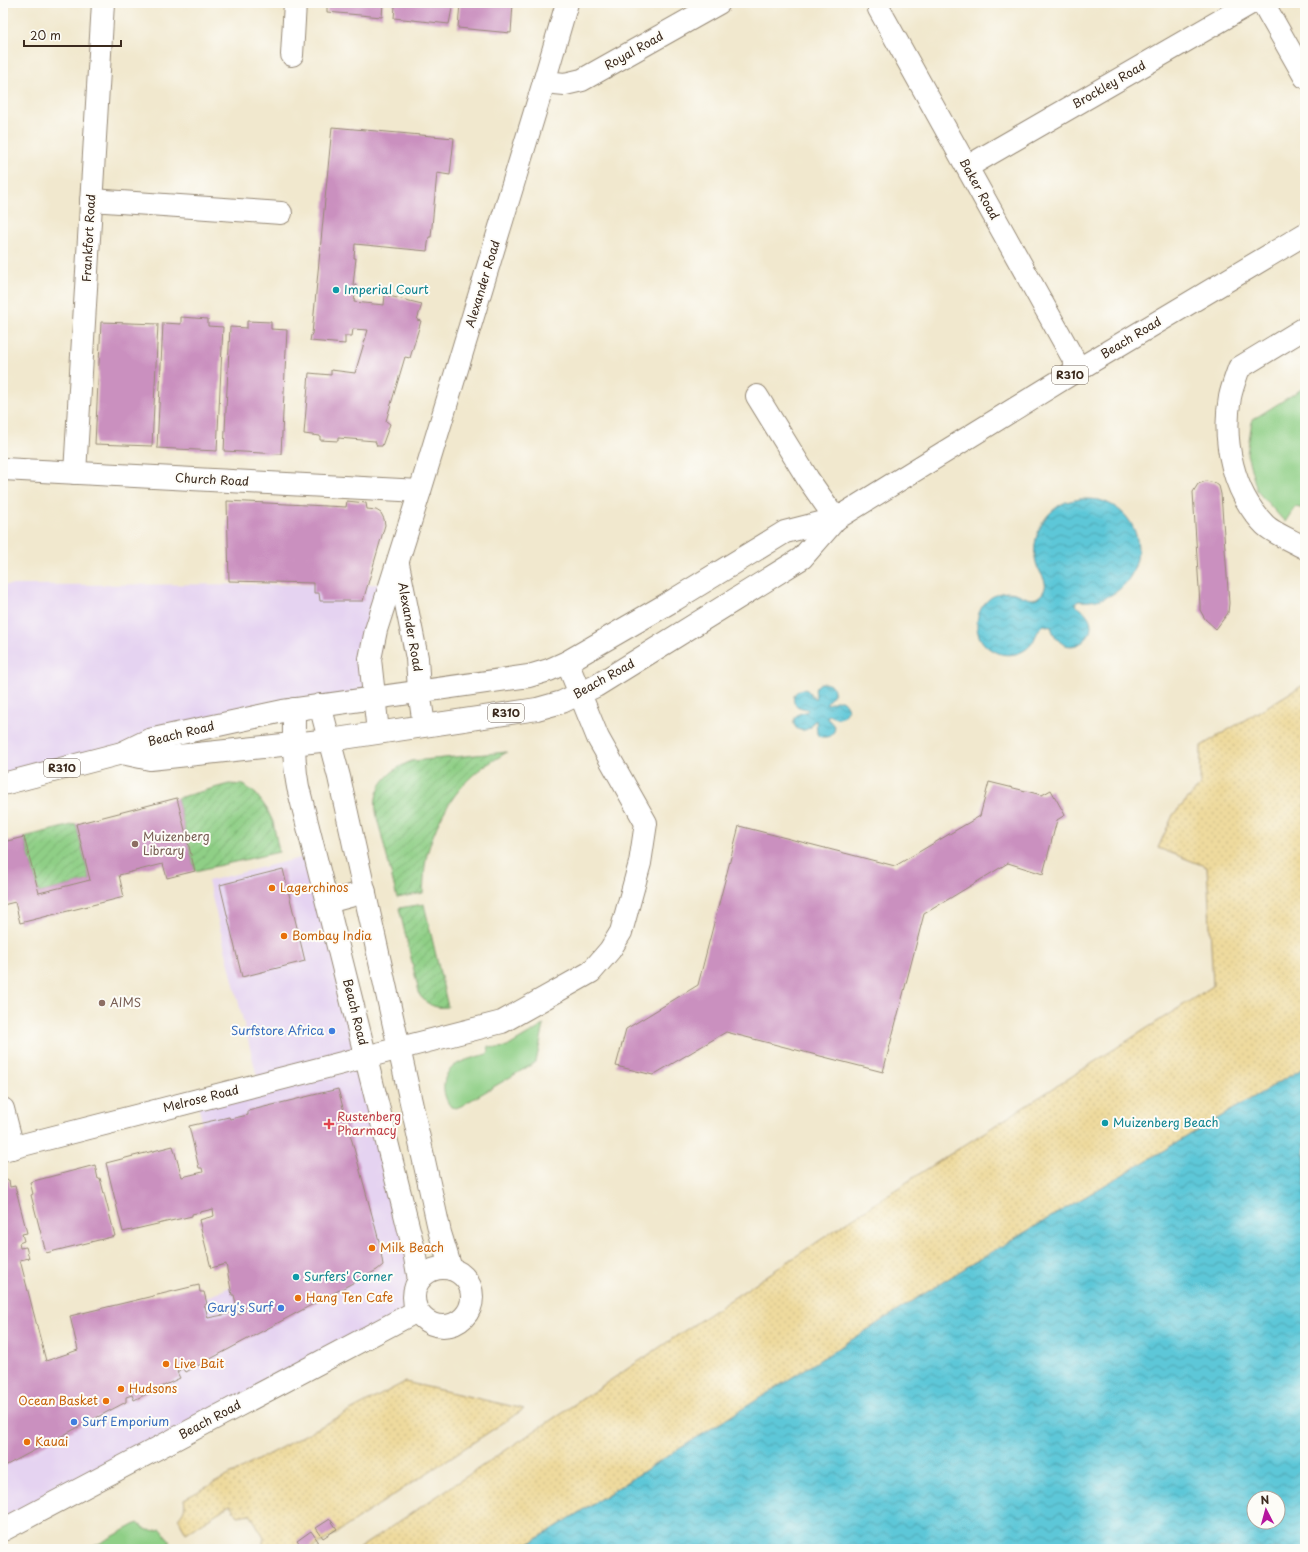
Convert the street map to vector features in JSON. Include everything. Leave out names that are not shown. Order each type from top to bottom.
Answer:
[{"type":"street","name":"Frankfort Road","points":[[75,473],[103,3]]},
{"type":"street","points":[[292,55],[295,3]]},
{"type":"street","name":"Alexander Road","points":[[378,732],[370,659],[378,622],[389,584],[398,564],[567,3]]},
{"type":"street","name":"Royal Road","points":[[544,82],[565,84],[582,80],[719,3]]},
{"type":"street","name":"Brockley Road","points":[[967,167],[1250,3]]},
{"type":"street","points":[[1263,3],[1305,77]]},
{"type":"street","name":"Baker Road","points":[[878,9],[1079,369]]},
{"type":"street","points":[[91,200],[281,212]]},
{"type":"street","name":"Beach Road","points":[[122,753],[150,759],[330,740],[537,709],[562,702],[603,682],[802,558],[836,519],[1079,369],[1305,234]]},
{"type":"street","points":[[1305,328],[1240,368],[1230,396],[1228,425],[1231,462],[1244,497],[1266,526],[1305,548]]},
{"type":"street","points":[[757,396],[808,479],[836,519]]},
{"type":"street","name":"Church Road","points":[[3,469],[420,491]]},
{"type":"street","name":"Beach Road","points":[[122,753],[149,740],[294,709],[529,676],[549,670],[567,662],[674,600],[785,532],[836,519]]},
{"type":"street","name":"Alexander Road","points":[[398,564],[417,658],[419,691],[424,725]]},
{"type":"street","name":"Melrose Road","points":[[8,1149],[502,1022],[591,972],[610,950],[621,932],[640,863],[646,823],[598,738],[567,662]]},
{"type":"street","points":[[320,705],[330,740],[365,892],[440,1233],[452,1269]]},
{"type":"street","name":"Beach Road","points":[[294,709],[295,775],[413,1246],[419,1280]]},
{"type":"street","name":"R310","points":[[3,784],[122,753]]},
{"type":"street","points":[[328,902],[365,892]]},
{"type":"street","points":[[3,1109],[8,1149]]},
{"type":"street","points":[[443,1268],[452,1269],[469,1284],[472,1294],[471,1304],[467,1313],[452,1325],[442,1326],[432,1324],[424,1319],[417,1311],[414,1300],[414,1289],[419,1280],[434,1270],[443,1268]]},
{"type":"street","name":"Beach Road","points":[[3,1530],[417,1311]]},
{"type":"shaded area","points":[[389,584],[374,698],[3,784],[3,585]]},
{"type":"shaded area","points":[[316,854],[415,1289],[414,1300],[417,1311],[3,1530],[3,1394],[240,1282],[197,1100],[259,1084],[208,881]]},
{"type":"green space","points":[[1305,387],[1305,509],[1295,507],[1285,522],[1257,491],[1247,454],[1252,420]]},
{"type":"green space","points":[[507,752],[483,767],[463,785],[454,796],[434,833],[425,863],[423,893],[397,898],[376,811],[377,794],[380,786],[390,774],[404,764],[412,761]]},
{"type":"green space","points":[[229,784],[244,785],[256,794],[267,809],[273,822],[279,852],[195,871],[177,798]]},
{"type":"green space","points":[[76,824],[90,880],[39,893],[24,837]]},
{"type":"green space","points":[[424,904],[448,1007],[432,1006],[420,996],[399,908]]},
{"type":"green space","points":[[544,1025],[536,1062],[461,1106],[456,1108],[451,1107],[445,1096],[444,1084],[449,1071],[454,1066],[466,1060],[487,1054],[489,1051],[488,1046],[497,1048],[507,1047]]},
{"type":"green space","points":[[138,1523],[149,1530],[161,1529],[171,1542],[160,1549],[89,1549]]},
{"type":"sand","name":"Muizenberg Beach","points":[[1305,684],[1305,1067],[973,1263],[521,1549],[358,1549],[913,1178],[1213,986],[1207,867],[1158,848],[1173,815],[1200,785],[1201,746]]},
{"type":"sand","points":[[405,1382],[524,1409],[312,1549],[262,1549],[264,1537],[250,1514],[238,1516],[230,1505],[186,1533],[178,1518],[184,1509],[184,1499]]},
{"type":"water","points":[[1080,499],[1099,500],[1119,509],[1131,524],[1137,541],[1137,559],[1130,576],[1118,590],[1101,599],[1078,601],[1076,603],[1076,606],[1087,615],[1091,624],[1089,633],[1084,641],[1076,645],[1066,645],[1058,640],[1051,627],[1044,625],[1038,631],[1030,646],[1021,652],[1006,655],[992,650],[986,646],[978,634],[977,619],[983,605],[993,596],[1000,593],[1015,593],[1032,599],[1042,594],[1045,588],[1045,583],[1037,566],[1035,557],[1036,538],[1044,520],[1050,513],[1066,502]]},
{"type":"water","points":[[821,683],[829,684],[834,689],[833,695],[826,704],[841,700],[848,709],[845,715],[840,718],[830,715],[827,716],[835,728],[832,734],[828,737],[822,737],[817,734],[816,720],[813,722],[811,727],[805,730],[796,728],[794,724],[796,716],[808,710],[796,705],[794,702],[794,696],[798,691],[804,689],[810,692],[815,700],[815,689]]},
{"type":"water","points":[[1305,1067],[1305,1549],[521,1549],[973,1263]]},
{"type":"building","points":[[327,3],[383,3],[382,17],[327,12]]},
{"type":"building","points":[[393,3],[453,3],[449,24],[394,18],[395,6]]},
{"type":"building","points":[[460,3],[513,3],[511,33],[458,28]]},
{"type":"building","name":"Imperial Court","points":[[332,127],[454,138],[450,175],[437,173],[431,237],[429,237],[427,251],[355,244],[354,258],[356,258],[353,285],[356,285],[354,302],[384,305],[385,295],[422,304],[417,320],[421,321],[410,358],[405,357],[386,421],[390,424],[382,446],[377,446],[375,441],[338,438],[338,441],[320,440],[320,436],[304,434],[309,373],[331,375],[331,370],[355,373],[368,330],[353,329],[352,336],[345,336],[345,344],[310,341],[312,334]]},
{"type":"building","points":[[181,317],[208,319],[208,326],[223,327],[217,451],[157,448],[163,323],[181,324]]},
{"type":"building","points":[[247,321],[271,322],[271,329],[287,330],[281,454],[224,451],[230,327],[247,328]]},
{"type":"building","points":[[101,322],[158,324],[152,446],[95,444]]},
{"type":"building","points":[[1206,481],[1215,483],[1219,486],[1221,494],[1229,603],[1228,613],[1216,629],[1205,619],[1200,610],[1193,492],[1198,484]]},
{"type":"building","points":[[227,501],[346,507],[347,501],[366,503],[367,509],[376,510],[381,513],[385,525],[363,601],[320,601],[319,593],[314,593],[314,583],[229,581]]},
{"type":"building","points":[[989,782],[1042,795],[1051,790],[1065,815],[1057,820],[1043,874],[1008,863],[924,914],[883,1072],[726,1032],[653,1075],[616,1066],[626,1029],[698,985],[739,826],[895,866],[980,816]]},
{"type":"building","name":"Muizenberg Library","points":[[177,798],[195,871],[167,878],[163,864],[119,875],[124,897],[20,923],[15,902],[3,905],[3,842],[24,837],[39,893],[90,880],[76,824]]},
{"type":"building","points":[[283,869],[305,961],[242,977],[220,885]]},
{"type":"building","name":"Surfers' Corner","points":[[338,1089],[379,1241],[383,1265],[377,1270],[186,1372],[183,1368],[177,1372],[180,1378],[134,1400],[132,1395],[126,1397],[126,1402],[3,1467],[3,1181],[9,1180],[10,1187],[15,1186],[27,1233],[22,1234],[24,1241],[19,1243],[20,1248],[26,1247],[29,1258],[20,1260],[46,1361],[78,1350],[70,1316],[199,1285],[200,1292],[204,1292],[207,1304],[203,1306],[205,1306],[208,1318],[238,1312],[239,1315],[246,1310],[243,1305],[237,1308],[234,1295],[232,1295],[226,1264],[211,1268],[199,1220],[214,1216],[213,1209],[192,1214],[192,1216],[123,1232],[106,1163],[173,1146],[182,1177],[203,1172],[202,1168],[199,1168],[189,1126],[229,1117],[230,1119],[248,1115],[248,1111]]},
{"type":"building","points":[[95,1165],[98,1179],[100,1178],[115,1236],[46,1253],[31,1195],[33,1194],[30,1182]]},
{"type":"building","points":[[330,1519],[337,1529],[323,1538],[316,1528]]},
{"type":"building","points":[[311,1531],[318,1541],[307,1549],[303,1549],[297,1541]]},
{"type":"place","name":"Imperial Court","points":[[336,290]]},
{"type":"place","name":"Muizenberg Library","points":[[135,844]]},
{"type":"place","name":"Lagerchinos","points":[[272,888]]},
{"type":"place","name":"Bombay India","points":[[284,936]]},
{"type":"place","name":"AIMS","points":[[102,1003]]},
{"type":"place","name":"Surfstore Africa","points":[[332,1031]]},
{"type":"place","name":"Muizenberg Beach","points":[[1105,1123]]},
{"type":"place","name":"Rustenberg Pharmacy","points":[[329,1124]]},
{"type":"place","name":"Milk Beach","points":[[372,1248]]},
{"type":"place","name":"Surfers' Corner","points":[[296,1277]]},
{"type":"place","name":"Hang Ten Cafe","points":[[298,1298]]},
{"type":"place","name":"Gary's Surf","points":[[281,1308]]},
{"type":"place","name":"Live Bait","points":[[166,1364]]},
{"type":"place","name":"Hudsons","points":[[121,1389]]},
{"type":"place","name":"Ocean Basket","points":[[106,1401]]},
{"type":"place","name":"Surf Emporium","points":[[74,1422]]},
{"type":"place","name":"Kauai","points":[[27,1442]]}]
